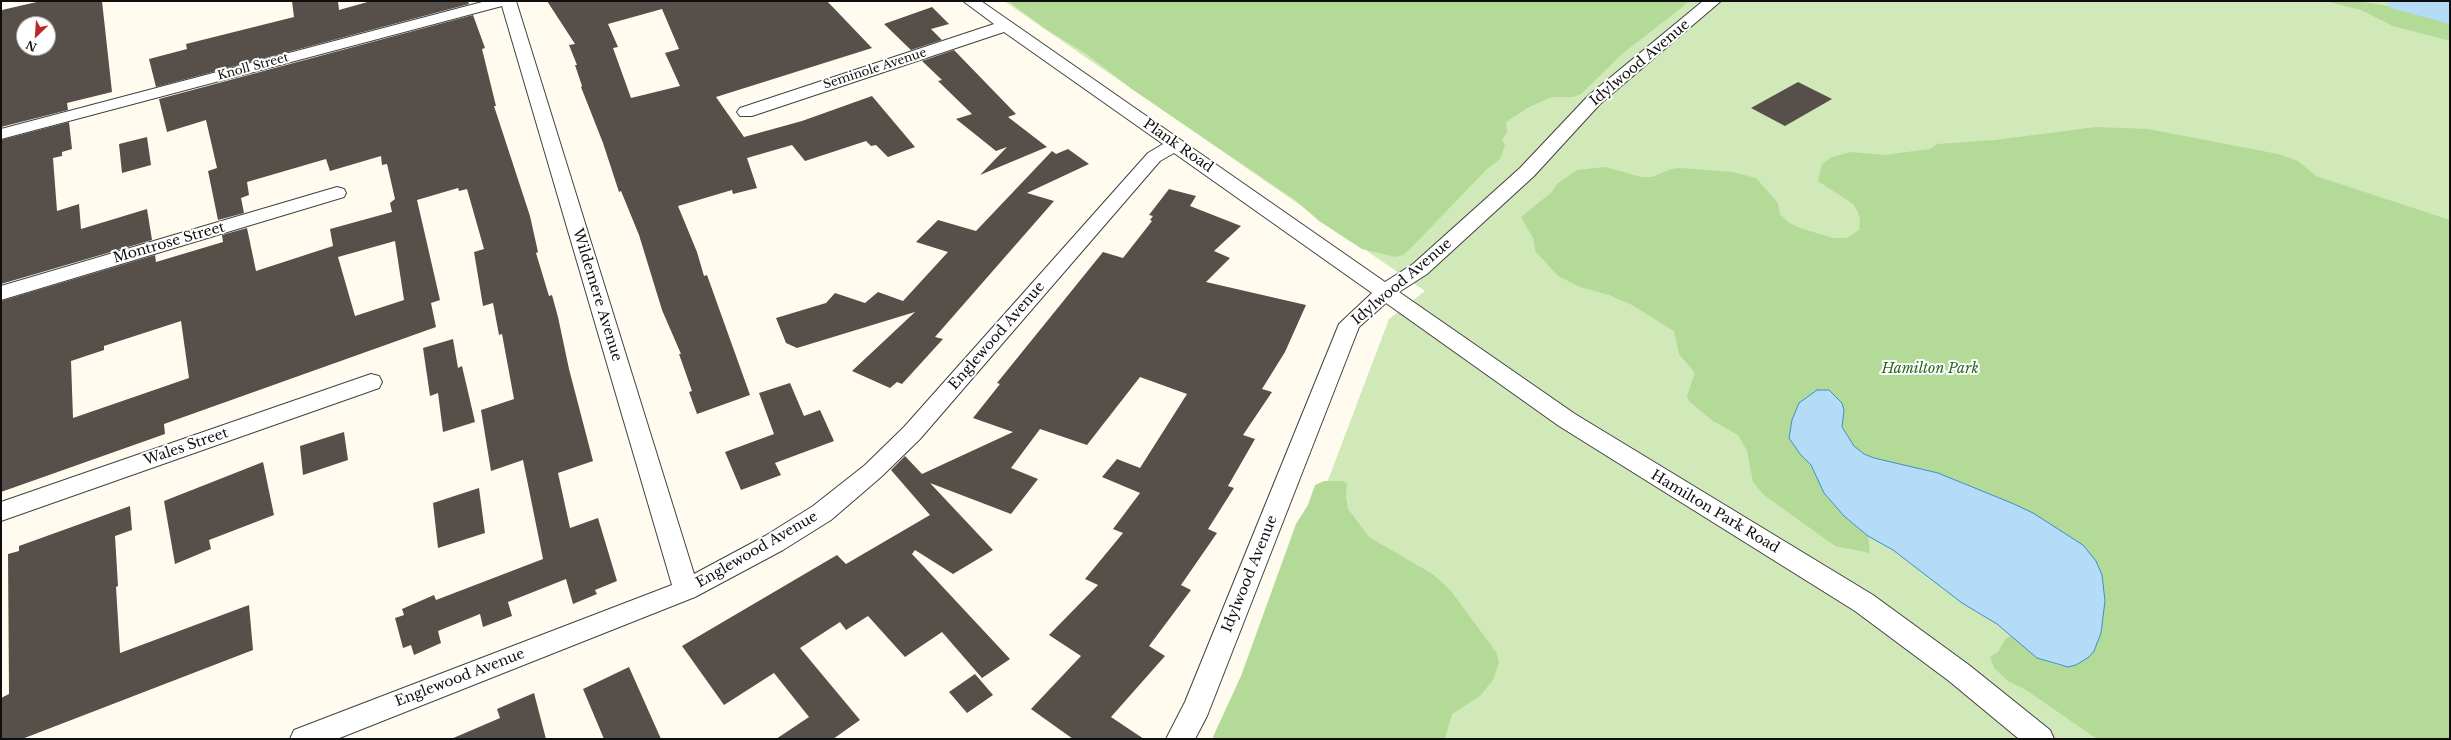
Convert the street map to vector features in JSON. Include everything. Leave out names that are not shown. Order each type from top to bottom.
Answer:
[{"type":"street","name":"Knoll Street","points":[[1,134],[504,1]]},
{"type":"street","name":"Wildemere Avenue","points":[[508,1],[686,590]]},
{"type":"street","name":"Plank Road","points":[[970,1],[1385,292]]},
{"type":"street","name":"Idylwood Avenue","points":[[1180,739],[1197,707],[1350,324],[1385,292],[1420,269],[1527,172],[1594,100],[1713,1]]},
{"type":"street","name":"Seminole Avenue","points":[[746,112],[1005,26]]},
{"type":"street","name":"Englewood Avenue","points":[[304,739],[686,590],[774,543],[822,512],[873,471],[912,433],[1154,157],[1176,144]]},
{"type":"street","name":"Montrose Street","points":[[1,293],[338,193]]},
{"type":"street","name":"Hamilton Park Road","points":[[1385,292],[1601,443],[1788,554],[1864,603],[1959,673],[2040,739]]},
{"type":"street","name":"Wales Street","points":[[1,512],[371,382]]},
{"type":"green space","name":"Hamilton Park","points":[[1004,1],[2413,1],[2450,12],[2450,739],[1230,739],[1389,319],[1425,291]]},
{"type":"green space","points":[[1008,1],[1690,1],[1622,54],[1581,94],[1573,97],[1552,97],[1529,107],[1506,122],[1507,132],[1502,140],[1505,145],[1500,159],[1486,170],[1408,251],[1403,255],[1395,257],[1362,249],[1319,221],[1295,200],[1132,89],[1085,53],[1047,30]]},
{"type":"green space","points":[[2326,1],[2356,1],[2416,10],[2450,22],[2450,41],[2393,26],[2361,10]]},
{"type":"green space","points":[[2096,127],[2148,129],[2278,154],[2298,161],[2316,176],[2450,220],[2450,739],[2097,739],[2026,690],[2008,681],[1994,668],[1990,657],[1998,652],[2006,638],[2011,636],[2037,658],[2060,666],[2089,657],[2094,651],[2101,633],[2105,601],[2102,575],[2043,519],[2014,504],[1938,473],[1874,458],[1864,454],[1854,446],[1842,427],[1842,403],[1829,390],[1817,390],[1792,420],[1789,438],[1800,454],[1811,465],[1828,497],[1848,520],[1868,536],[1870,553],[1835,546],[1764,495],[1753,482],[1747,451],[1738,435],[1713,421],[1690,402],[1687,396],[1695,373],[1679,354],[1674,331],[1632,305],[1609,295],[1580,287],[1558,276],[1535,251],[1533,238],[1521,217],[1552,192],[1557,184],[1577,170],[1605,167],[1641,177],[1652,177],[1671,169],[1680,168],[1732,172],[1756,178],[1778,203],[1780,214],[1788,222],[1800,228],[1833,238],[1847,238],[1859,230],[1860,220],[1858,212],[1853,204],[1818,181],[1822,164],[1832,157],[1851,152],[1884,155],[1930,149],[1937,144],[1995,140]]},
{"type":"green space","points":[[1324,481],[1343,481],[1347,484],[1346,496],[1348,509],[1369,537],[1434,575],[1451,591],[1496,652],[1499,662],[1493,680],[1480,696],[1452,714],[1445,739],[1212,739],[1241,676],[1296,524],[1308,505],[1315,485]]},
{"type":"water","points":[[1817,390],[1829,390],[1842,403],[1844,410],[1842,427],[1854,446],[1864,454],[1874,458],[1938,473],[2014,504],[2033,513],[2083,545],[2096,561],[2102,575],[2105,601],[2101,633],[2094,651],[2089,657],[2076,665],[2068,667],[2037,658],[1997,624],[1962,603],[1893,550],[1868,536],[1844,516],[1824,493],[1811,465],[1800,454],[1789,438],[1792,420],[1799,403]]},
{"type":"building","points":[[41,1],[102,1],[112,92],[67,103],[68,110],[1,127],[2,10]]},
{"type":"building","points":[[292,1],[338,1],[339,10],[371,1],[468,1],[469,4],[156,87],[149,59],[187,49],[186,44],[294,17]]},
{"type":"building","points":[[547,1],[827,1],[872,48],[716,97],[744,137],[802,121],[872,96],[915,147],[888,157],[876,145],[871,146],[866,141],[805,161],[792,145],[747,158],[757,188],[733,194],[732,190],[678,206],[697,252],[704,276],[707,275],[750,395],[697,414],[689,392],[692,391],[679,354],[681,354],[662,310],[639,235],[621,191],[619,192],[603,143],[581,87],[582,86],[575,65],[577,65],[569,45],[575,44]],"holes":[[[662,9],[679,49],[665,53],[680,86],[631,98],[613,48],[618,47],[608,24]]]},
{"type":"building","points":[[932,7],[949,24],[931,29],[942,40],[911,50],[884,24]]},
{"type":"building","points":[[473,15],[485,48],[482,49],[496,106],[494,106],[530,216],[538,252],[536,253],[549,296],[552,295],[558,317],[569,369],[593,461],[558,473],[570,528],[598,518],[617,581],[595,590],[597,594],[573,604],[566,579],[508,602],[512,616],[483,627],[480,614],[438,631],[441,643],[414,655],[411,645],[403,648],[395,618],[404,615],[402,609],[434,595],[436,600],[543,559],[523,460],[491,471],[481,410],[514,399],[502,334],[499,335],[493,303],[483,306],[474,252],[484,249],[467,189],[459,191],[458,188],[417,200],[440,300],[431,303],[436,327],[164,424],[165,434],[1,492],[1,301],[155,255],[156,262],[223,242],[222,235],[247,228],[256,271],[333,246],[330,229],[392,212],[390,203],[395,199],[387,164],[382,165],[381,156],[330,171],[326,159],[247,182],[249,195],[241,198],[244,213],[218,220],[208,171],[217,168],[206,120],[167,132],[159,99]],"holes":[[[395,241],[404,300],[355,316],[338,257]],[[181,321],[189,378],[73,418],[71,361],[104,350],[104,346]]]},
{"type":"building","points":[[954,50],[1016,114],[1008,117],[1047,147],[980,175],[1007,147],[996,151],[956,119],[972,114],[938,81],[942,80],[922,61]]},
{"type":"building","points":[[1798,82],[1832,99],[1785,126],[1751,108]]},
{"type":"building","points":[[69,122],[72,149],[62,152],[62,156],[53,158],[57,211],[79,204],[81,229],[147,209],[152,240],[1,284],[1,140]]},
{"type":"building","points":[[147,137],[151,165],[122,173],[119,144]]},
{"type":"building","points":[[1068,149],[1089,164],[1027,193],[1054,201],[935,337],[943,339],[902,384],[897,382],[890,388],[852,371],[915,312],[797,348],[786,343],[776,318],[826,303],[835,293],[865,303],[878,292],[903,301],[948,252],[916,242],[938,220],[976,231],[1052,151],[1056,154]]},
{"type":"building","points":[[1169,189],[1196,196],[1190,206],[1241,226],[1214,251],[1230,258],[1206,282],[1306,305],[1285,352],[1262,389],[1272,392],[1243,435],[1255,439],[1228,486],[1234,488],[1208,529],[1217,533],[1181,585],[1191,590],[1149,646],[1165,656],[1111,717],[1144,739],[1073,739],[1031,709],[1081,656],[1049,635],[1098,585],[1085,579],[1123,533],[1113,529],[1140,493],[1102,477],[1117,459],[1140,468],[1187,394],[1140,377],[1087,445],[1040,429],[1011,468],[1038,479],[1011,514],[930,483],[993,550],[953,574],[915,550],[912,554],[1010,659],[982,678],[942,632],[905,657],[868,616],[846,630],[840,622],[800,648],[860,720],[833,739],[776,739],[809,717],[774,673],[724,705],[682,646],[837,555],[846,564],[930,515],[891,470],[905,456],[922,474],[1013,432],[973,418],[1000,384],[997,383],[1103,252],[1123,258],[1152,221],[1150,220],[1153,216],[1149,215]]},
{"type":"building","points":[[453,339],[458,368],[462,366],[475,422],[443,432],[438,393],[430,396],[423,348]]},
{"type":"building","points":[[790,383],[804,416],[820,410],[834,441],[775,463],[781,475],[741,490],[725,452],[774,434],[759,393]]},
{"type":"building","points":[[344,432],[348,460],[303,475],[300,446]]},
{"type":"building","points":[[263,462],[274,515],[209,540],[211,549],[175,564],[164,501]]},
{"type":"building","points":[[479,488],[485,533],[438,548],[433,503]]},
{"type":"building","points":[[130,506],[132,530],[115,536],[120,653],[249,605],[253,650],[22,739],[1,739],[1,698],[9,694],[8,554],[19,551],[19,546]]},
{"type":"building","points":[[629,667],[661,739],[604,739],[583,689]]},
{"type":"building","points":[[975,674],[993,695],[967,713],[949,692]]},
{"type":"building","points":[[534,693],[546,739],[451,739],[500,718],[497,709]]},
{"type":"waterway","points":[[2403,1],[2450,13]]}]
